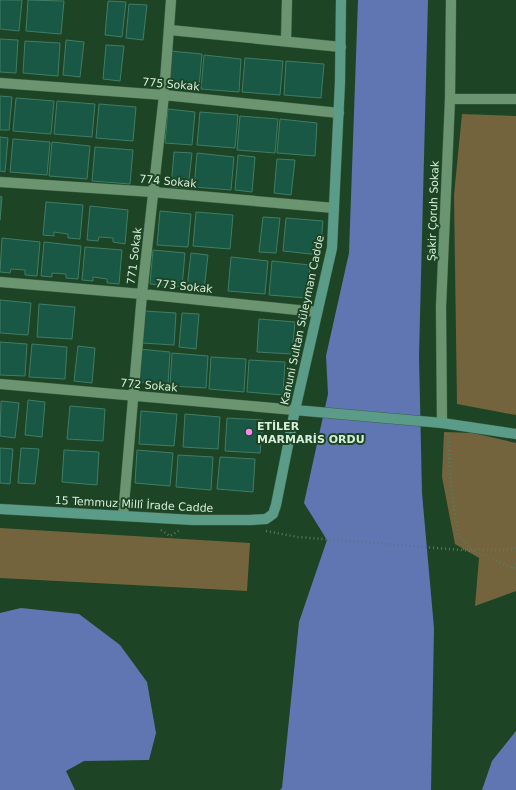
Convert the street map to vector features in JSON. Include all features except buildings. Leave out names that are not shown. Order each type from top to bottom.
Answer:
[{"type":"street","name":"771 Sokak","points":[[123,516],[132,396],[164,96],[171,0]]},
{"type":"street","points":[[286,41],[288,0]]},
{"type":"street","name":"Kanuni Sultan Süleyman Cadde","points":[[266,519],[273,514],[276,506],[295,410],[332,248],[339,113],[341,0]]},
{"type":"street","name":"Şakir Çoruh Sokak","points":[[445,423],[441,307],[450,99],[451,0]]},
{"type":"street","points":[[170,30],[341,46]]},
{"type":"street","name":"775 Sokak","points":[[0,83],[164,96],[339,113]]},
{"type":"street","points":[[450,99],[516,100]]},
{"type":"street","name":"774 Sokak","points":[[0,182],[154,192],[334,208]]},
{"type":"street","name":"773 Sokak","points":[[0,282],[142,294],[317,312]]},
{"type":"street","name":"772 Sokak","points":[[0,384],[295,410]]},
{"type":"street","points":[[295,410],[445,423],[516,434]]},
{"type":"street","name":"15 Temmuz Millî İrade Cadde","points":[[0,509],[193,520],[266,519]]},
{"type":"path","points":[[445,423],[450,488],[458,534],[474,551],[514,568],[516,561]]},
{"type":"path","points":[[298,537],[474,551]]},
{"type":"path","points":[[447,549],[470,548],[504,550],[514,549],[516,546]]},
{"type":"shaded area","points":[[462,114],[516,116],[516,415],[457,404],[454,195]]},
{"type":"shaded area","points":[[444,432],[473,433],[516,443],[516,591],[475,606],[479,558],[455,544],[442,477]]},
{"type":"shaded area","points":[[0,528],[250,543],[247,591],[0,578]]},
{"type":"water","points":[[358,0],[428,0],[419,356],[422,493],[434,628],[431,790],[280,790],[282,788],[299,622],[327,540],[304,503],[328,394],[326,356],[349,253]]},
{"type":"water","points":[[21,608],[79,614],[120,645],[147,682],[156,733],[149,760],[84,761],[66,771],[75,790],[0,790],[0,613]]},
{"type":"water","points":[[516,731],[516,790],[482,790],[492,761]]},
{"type":"place","name":"ETİLER MARMARİS ORDU","points":[[249,432]]}]
